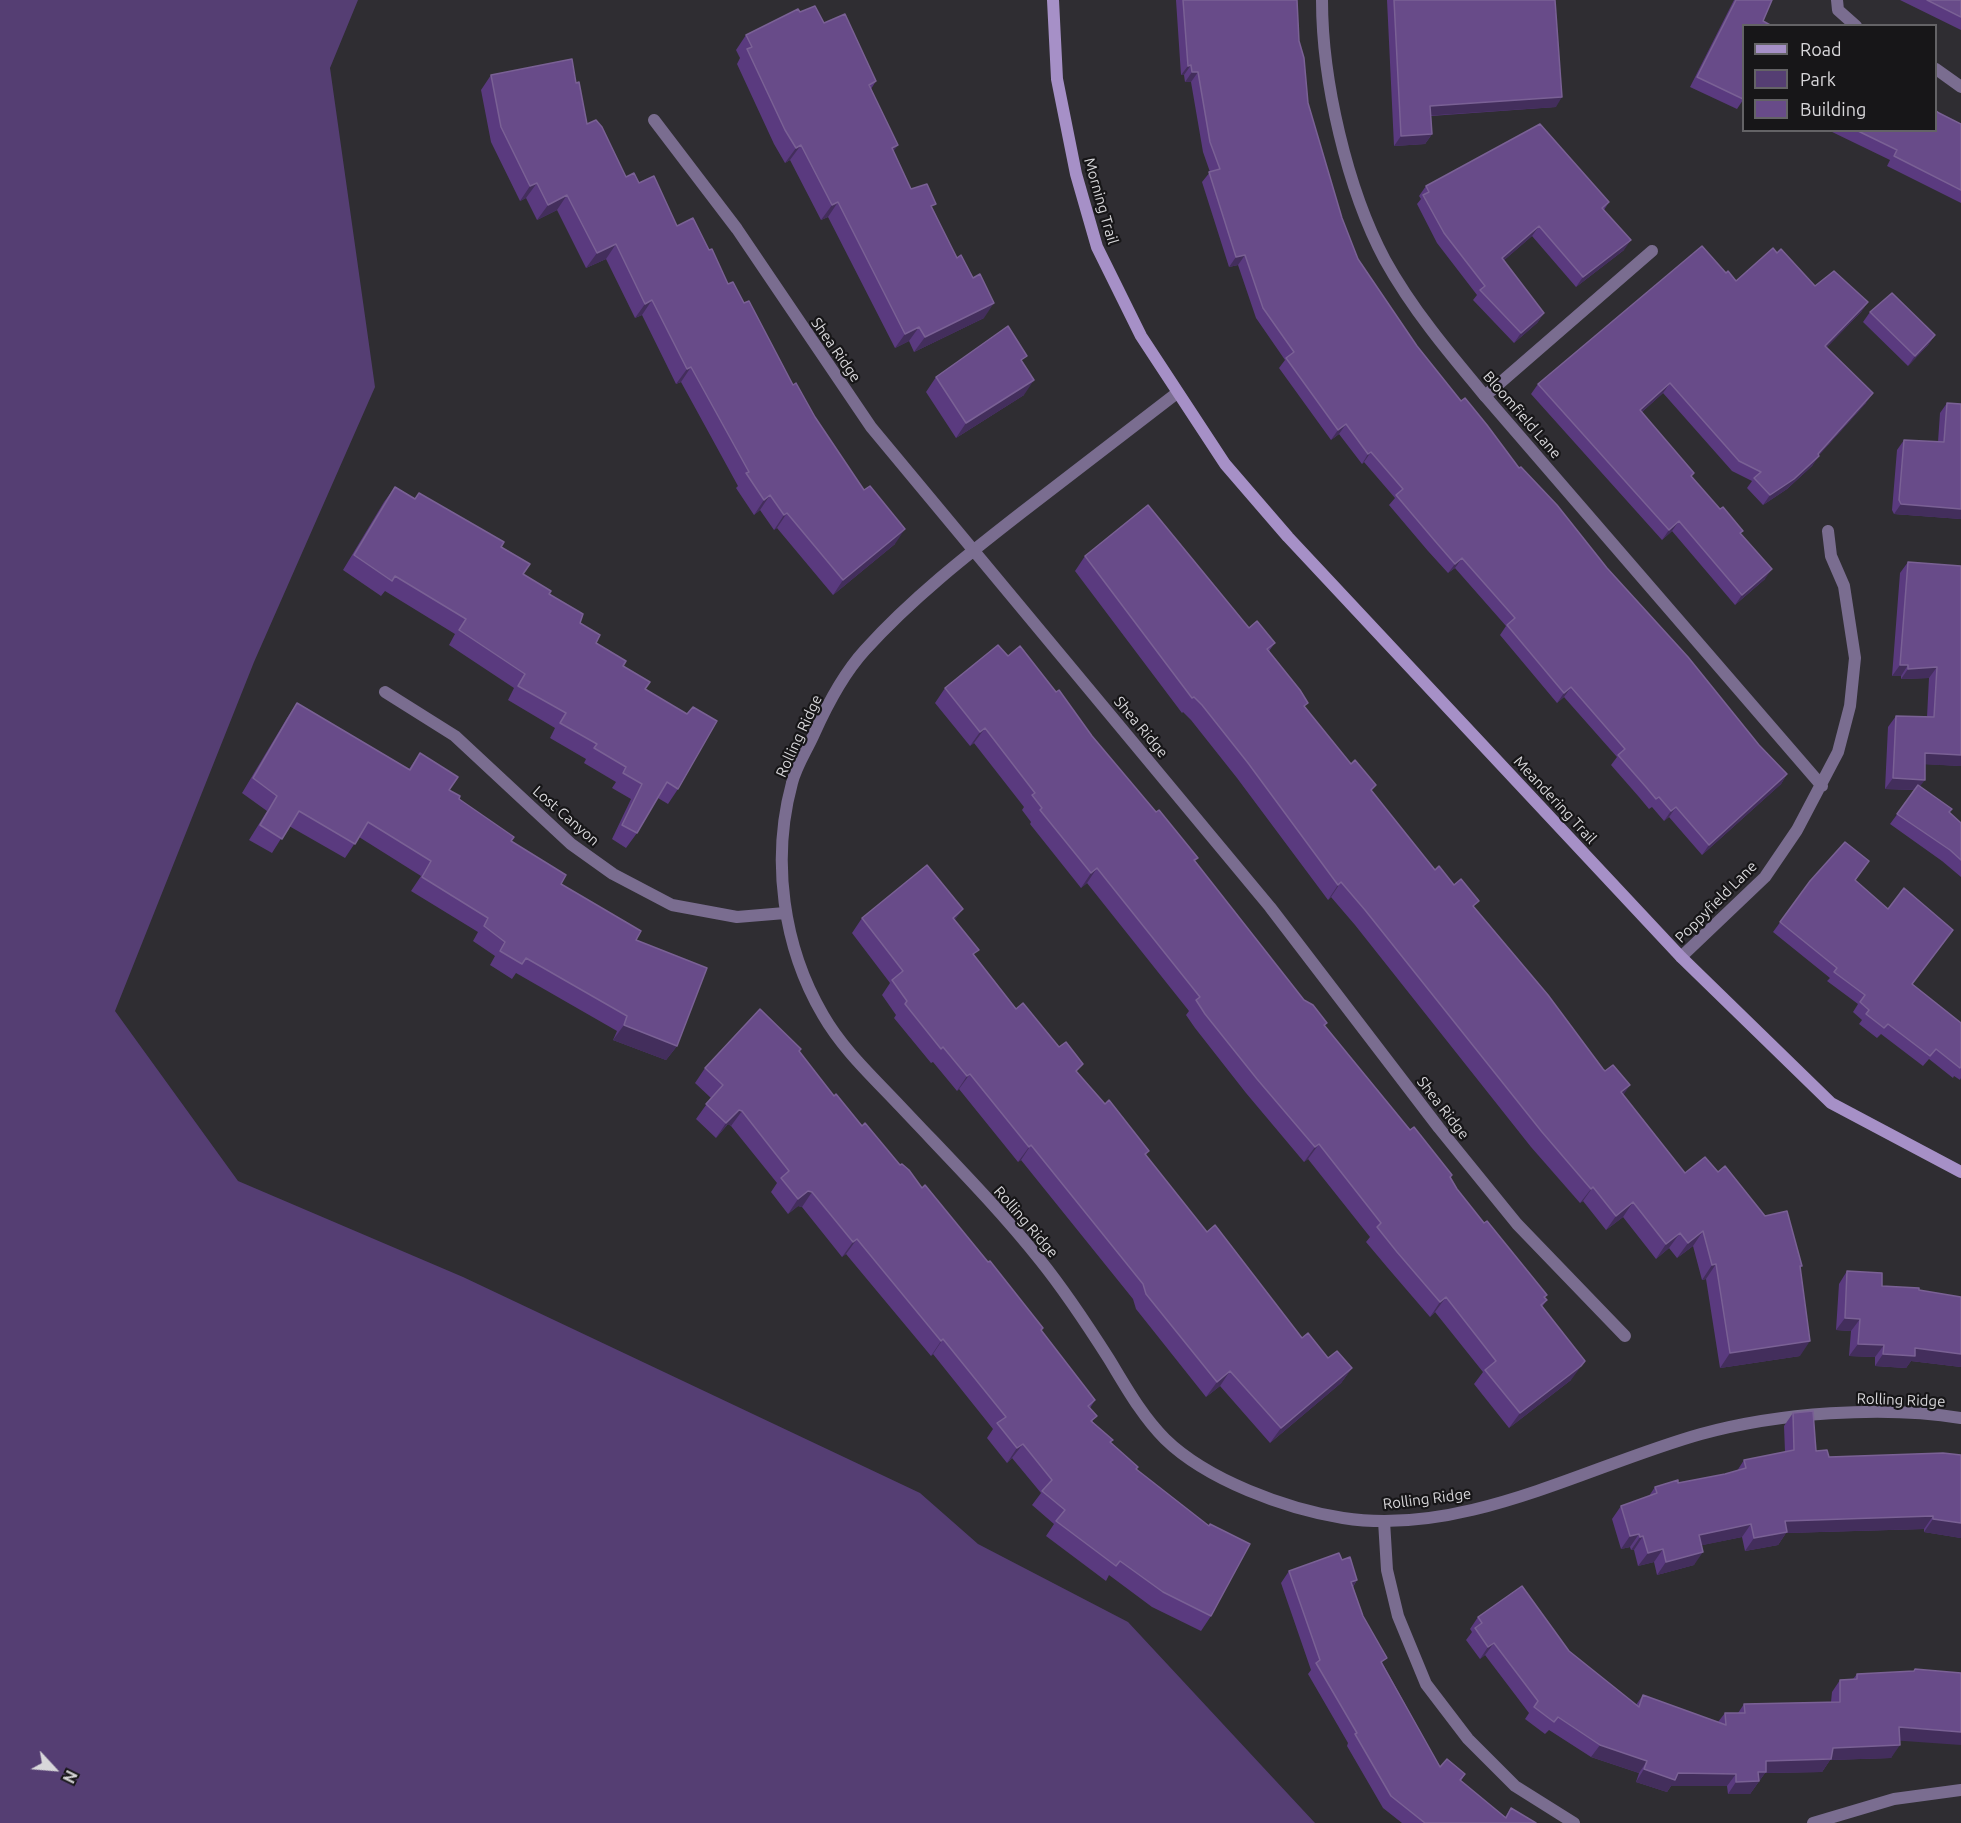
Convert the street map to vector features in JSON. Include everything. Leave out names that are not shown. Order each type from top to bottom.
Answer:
[{"type":"street","name":"Morning Trail","points":[[1053,0],[1057,79],[1076,174],[1097,247],[1141,336],[1177,393]]},
{"type":"street","name":"Bloomfield Lane","points":[[1322,0],[1322,27],[1338,125],[1362,208],[1386,260],[1426,323],[1485,396],[1822,786]]},
{"type":"street","points":[[1837,0],[1838,10],[1854,24]]},
{"type":"street","points":[[1937,70],[1961,87]]},
{"type":"street","name":"Shea Ridge","points":[[654,120],[737,229],[871,427],[1270,907],[1439,1128],[1510,1215],[1625,1336]]},
{"type":"street","points":[[1485,396],[1652,251]]},
{"type":"street","name":"Rolling Ridge","points":[[1177,393],[974,550],[916,600],[862,653],[826,709],[792,781],[781,849],[785,913],[803,975],[825,1019],[855,1059],[944,1152],[1041,1261],[1096,1339],[1138,1406],[1167,1441],[1211,1473],[1286,1504],[1344,1518],[1384,1521],[1431,1517],[1486,1507],[1704,1433],[1810,1413],[1937,1414],[1961,1418]]},
{"type":"street","name":"Meandering Trail","points":[[1177,393],[1225,464],[1288,537],[1682,957],[1831,1103],[1961,1172]]},
{"type":"street","name":"Poppyfield Lane","points":[[1682,957],[1765,877],[1797,830],[1838,752],[1850,706],[1855,658],[1844,585],[1831,556],[1828,531]]},
{"type":"street","name":"Lost Canyon","points":[[385,692],[454,736],[571,844],[613,874],[672,905],[737,917],[785,913]]},
{"type":"street","points":[[1384,1521],[1387,1570],[1398,1616],[1426,1684],[1468,1739],[1515,1786],[1574,1823]]},
{"type":"street","points":[[1814,1823],[1894,1799],[1961,1790]]},
{"type":"green space","points":[[0,0],[358,0],[330,68],[375,387],[254,662],[115,1011],[238,1181],[463,1277],[920,1493],[978,1544],[1128,1622],[1315,1823],[0,1823]]},
{"type":"building","points":[[1183,0],[1297,0],[1299,41],[1304,58],[1308,103],[1342,218],[1358,259],[1417,346],[1461,401],[1465,398],[1519,468],[1521,467],[1557,505],[1607,568],[1688,657],[1759,745],[1787,774],[1709,845],[1676,807],[1671,811],[1659,797],[1656,799],[1618,755],[1625,749],[1571,687],[1564,693],[1507,625],[1515,618],[1462,558],[1455,564],[1396,495],[1403,489],[1371,452],[1368,454],[1346,424],[1338,430],[1286,358],[1294,352],[1263,308],[1245,255],[1236,257],[1209,172],[1220,169],[1210,142],[1198,72],[1192,72],[1191,65],[1188,66]]},
{"type":"building","points":[[1394,0],[1555,0],[1562,97],[1430,106],[1432,134],[1401,136]]},
{"type":"building","points":[[1736,0],[1772,0],[1763,21],[1768,24],[1742,24],[1742,99],[1697,77]]},
{"type":"building","points":[[1927,0],[1961,0],[1961,17]]},
{"type":"building","points":[[815,6],[824,23],[845,14],[876,81],[869,85],[898,145],[892,148],[911,189],[927,184],[936,204],[931,206],[957,258],[961,255],[973,278],[980,274],[994,303],[925,337],[919,327],[905,334],[838,202],[832,205],[801,145],[796,148],[785,130],[747,49],[752,47],[746,35],[798,9],[800,12]]},
{"type":"building","points":[[572,59],[587,124],[596,120],[602,127],[626,177],[634,173],[639,183],[654,176],[677,226],[693,218],[709,250],[712,249],[728,284],[733,282],[744,303],[749,301],[793,385],[796,383],[815,417],[864,490],[870,486],[905,529],[843,580],[787,513],[784,515],[770,495],[764,500],[746,473],[749,472],[691,367],[687,369],[652,300],[645,304],[616,244],[597,253],[567,195],[548,205],[537,183],[530,186],[501,127],[491,75]]},
{"type":"building","points":[[1937,112],[1961,124],[1961,190],[1894,156],[1897,150],[1860,132],[1937,132]]},
{"type":"building","points":[[1540,124],[1609,202],[1602,208],[1631,240],[1583,277],[1539,226],[1502,258],[1544,313],[1521,333],[1480,290],[1485,286],[1444,233],[1423,195],[1429,192],[1426,186]]},
{"type":"building","points":[[1702,246],[1736,281],[1773,248],[1777,253],[1781,249],[1815,286],[1834,271],[1868,302],[1825,346],[1873,393],[1818,454],[1819,456],[1794,479],[1770,495],[1754,478],[1761,472],[1739,461],[1670,383],[1640,410],[1694,473],[1691,476],[1720,509],[1723,507],[1743,531],[1740,533],[1772,569],[1742,595],[1679,521],[1669,530],[1538,384]]},
{"type":"building","points":[[1892,293],[1935,335],[1915,356],[1870,312]]},
{"type":"building","points":[[1008,326],[1027,356],[1021,360],[1034,380],[966,423],[936,377]]},
{"type":"building","points":[[1947,403],[1961,404],[1961,509],[1901,504],[1899,500],[1904,440],[1944,442]]},
{"type":"building","points":[[395,487],[415,499],[419,493],[504,542],[501,547],[530,564],[523,574],[551,591],[549,594],[583,614],[580,623],[600,635],[596,643],[626,661],[623,666],[650,682],[645,689],[687,714],[693,707],[717,721],[678,789],[667,782],[637,833],[622,825],[642,784],[623,773],[626,767],[594,748],[597,744],[560,723],[566,713],[518,686],[525,674],[459,630],[466,619],[395,576],[392,581],[354,555]]},
{"type":"building","points":[[1148,505],[1249,628],[1257,621],[1275,643],[1267,649],[1300,690],[1308,703],[1304,706],[1351,764],[1355,760],[1376,785],[1371,790],[1435,870],[1439,866],[1454,885],[1461,879],[1479,901],[1473,906],[1548,995],[1603,1069],[1605,1071],[1613,1065],[1630,1085],[1621,1092],[1685,1173],[1705,1157],[1718,1172],[1725,1166],[1765,1216],[1787,1211],[1802,1266],[1800,1266],[1810,1341],[1730,1353],[1716,1264],[1712,1265],[1703,1231],[1688,1243],[1680,1233],[1666,1244],[1633,1202],[1616,1216],[1593,1187],[1591,1189],[1542,1132],[1365,910],[1341,882],[1338,885],[1248,763],[1202,705],[1194,697],[1192,698],[1085,556]]},
{"type":"building","points":[[1908,562],[1961,566],[1961,755],[1925,753],[1925,780],[1893,778],[1896,716],[1934,717],[1937,667],[1908,669],[1908,665],[1900,665]]},
{"type":"building","points":[[998,645],[1008,656],[1020,646],[1056,692],[1059,690],[1092,736],[1156,812],[1159,810],[1198,858],[1194,860],[1304,1000],[1313,1005],[1327,1023],[1324,1025],[1410,1130],[1414,1127],[1452,1175],[1450,1177],[1457,1189],[1484,1223],[1487,1221],[1547,1295],[1544,1297],[1547,1300],[1541,1305],[1585,1361],[1520,1413],[1485,1370],[1496,1361],[1446,1297],[1440,1302],[1397,1252],[1377,1227],[1381,1223],[1319,1144],[1315,1147],[1257,1079],[1205,1014],[1196,1000],[1200,997],[1097,868],[1091,873],[1040,810],[1042,808],[1032,795],[1035,793],[985,728],[980,732],[945,688]]},
{"type":"building","points":[[297,703],[410,770],[420,753],[458,777],[449,790],[514,837],[511,841],[566,875],[561,884],[641,931],[636,940],[707,968],[677,1046],[624,1025],[627,1016],[526,958],[522,964],[500,951],[505,942],[484,926],[488,918],[422,877],[431,861],[368,822],[355,844],[299,811],[282,839],[260,825],[277,796],[253,778]]},
{"type":"building","points":[[1918,785],[1952,809],[1949,812],[1961,823],[1961,860],[1897,814]]},
{"type":"building","points":[[1845,842],[1869,861],[1855,880],[1888,909],[1904,888],[1953,930],[1912,984],[1961,1023],[1960,1068],[1936,1049],[1930,1056],[1888,1024],[1884,1028],[1866,1014],[1869,1010],[1860,1002],[1865,995],[1834,972],[1837,968],[1780,922],[1810,881]]},
{"type":"building","points":[[927,865],[963,909],[953,918],[979,950],[973,954],[1016,1009],[1023,1003],[1059,1047],[1066,1042],[1083,1064],[1076,1071],[1105,1104],[1109,1100],[1149,1151],[1145,1154],[1207,1232],[1215,1225],[1302,1338],[1308,1333],[1328,1358],[1337,1351],[1352,1368],[1281,1428],[1230,1371],[1217,1382],[1146,1294],[1143,1284],[1031,1145],[1029,1147],[970,1074],[967,1076],[943,1047],[941,1049],[905,1004],[907,1001],[892,980],[903,971],[862,918]]},
{"type":"building","points":[[760,1009],[801,1049],[799,1051],[834,1096],[836,1094],[862,1126],[865,1123],[900,1165],[902,1164],[909,1170],[922,1188],[925,1185],[988,1262],[990,1261],[1043,1328],[1041,1330],[1095,1400],[1088,1406],[1097,1416],[1091,1421],[1113,1440],[1110,1442],[1138,1467],[1136,1469],[1209,1526],[1210,1524],[1250,1544],[1211,1616],[1163,1592],[1120,1561],[1116,1566],[1056,1521],[1065,1510],[1042,1491],[1052,1480],[1023,1444],[1017,1448],[997,1423],[1006,1417],[943,1339],[941,1341],[857,1239],[853,1242],[812,1192],[808,1191],[798,1199],[781,1178],[789,1171],[742,1111],[739,1110],[726,1123],[706,1104],[723,1085],[705,1068]]},
{"type":"building","points":[[1847,1271],[1882,1273],[1882,1286],[1919,1288],[1919,1290],[1961,1297],[1961,1354],[1915,1348],[1915,1356],[1883,1354],[1884,1345],[1858,1344],[1860,1319],[1845,1318]]},
{"type":"building","points":[[1813,1411],[1816,1451],[1827,1450],[1829,1457],[1943,1453],[1961,1455],[1961,1523],[1933,1519],[1933,1516],[1785,1521],[1787,1532],[1754,1538],[1751,1524],[1699,1535],[1703,1552],[1666,1562],[1663,1549],[1648,1553],[1643,1536],[1640,1537],[1639,1534],[1630,1536],[1621,1506],[1657,1493],[1655,1487],[1678,1480],[1678,1483],[1725,1474],[1746,1468],[1744,1460],[1794,1450],[1793,1413]]},
{"type":"building","points":[[1339,1553],[1342,1560],[1350,1557],[1357,1580],[1351,1582],[1363,1616],[1387,1658],[1381,1662],[1440,1767],[1447,1759],[1465,1774],[1460,1780],[1506,1818],[1511,1808],[1536,1823],[1425,1823],[1391,1796],[1316,1663],[1320,1660],[1289,1571]]},
{"type":"building","points":[[1522,1586],[1569,1651],[1639,1707],[1643,1695],[1726,1725],[1725,1713],[1745,1713],[1744,1704],[1840,1702],[1840,1680],[1857,1679],[1857,1674],[1914,1671],[1915,1669],[1961,1673],[1961,1732],[1899,1727],[1900,1745],[1833,1748],[1831,1759],[1766,1761],[1766,1772],[1758,1772],[1759,1781],[1736,1782],[1736,1774],[1678,1773],[1675,1780],[1644,1769],[1647,1761],[1600,1745],[1558,1717],[1554,1722],[1534,1707],[1538,1701],[1494,1643],[1488,1647],[1475,1628],[1482,1623],[1478,1617]]}]
